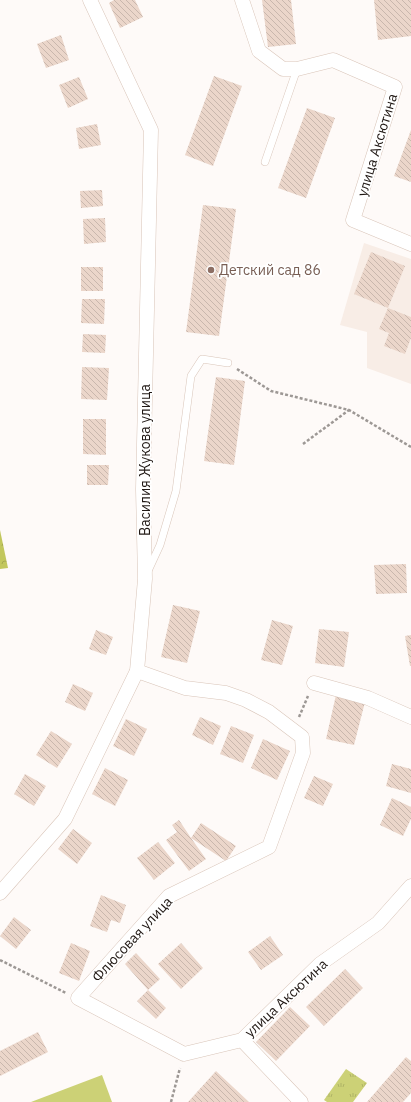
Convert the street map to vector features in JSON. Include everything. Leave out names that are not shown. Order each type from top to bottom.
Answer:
[{"type":"street","name":"Василия Жукова улица","points":[[0,893],[65,819],[137,671],[145,579],[143,490],[151,130],[90,0]]},
{"type":"street","points":[[242,0],[259,51],[283,69],[297,69]]},
{"type":"street","name":"улица Аксютина","points":[[297,69],[333,60],[394,87],[353,220],[411,244]]},
{"type":"street","name":"Флюсовая улица","points":[[78,998],[170,896],[269,847],[303,753],[302,738],[269,712],[246,700],[226,693],[185,688],[137,671]]},
{"type":"street","points":[[314,683],[368,698],[411,717]]},
{"type":"street","name":"улица Аксютина","points":[[184,1054],[242,1040],[320,964],[378,923],[411,886]]},
{"type":"street","points":[[78,998],[184,1054]]},
{"type":"street","points":[[242,1040],[301,1102]]},
{"type":"lane","points":[[265,162],[297,69]]},
{"type":"lane","points":[[145,579],[160,545],[176,491],[191,376],[202,359],[228,363]]},
{"type":"path","points":[[228,363],[271,391],[349,410],[411,447]]},
{"type":"path","points":[[303,444],[349,410]]},
{"type":"path","points":[[293,730],[314,683]]},
{"type":"path","points":[[0,960],[78,998]]},
{"type":"path","points":[[171,1102],[184,1054]]},
{"type":"shaded area","points":[[364,243],[411,259],[411,384],[367,368],[367,332],[340,325]]},
{"type":"green space","points":[[0,530],[8,568],[0,569]]},
{"type":"green space","points":[[346,1069],[367,1083],[353,1102],[327,1102],[324,1100]]},
{"type":"green space","points":[[102,1075],[112,1102],[31,1102]]},
{"type":"building","points":[[114,0],[135,0],[143,17],[120,28],[109,3]]},
{"type":"building","points":[[262,0],[291,0],[296,44],[268,47]]},
{"type":"building","points":[[374,0],[411,0],[411,36],[378,40]]},
{"type":"building","points":[[61,35],[69,60],[46,68],[37,44]]},
{"type":"building","points":[[214,76],[242,86],[213,166],[185,155]]},
{"type":"building","points":[[79,77],[88,99],[68,108],[59,85]]},
{"type":"building","points":[[307,108],[335,118],[306,198],[278,188]]},
{"type":"building","points":[[97,124],[101,145],[79,149],[76,128]]},
{"type":"building","points":[[411,130],[411,182],[394,176]]},
{"type":"building","points":[[102,190],[103,206],[81,208],[80,191]]},
{"type":"building","name":"Детский сад 86","points":[[203,205],[236,209],[219,336],[186,332]]},
{"type":"building","points":[[105,218],[106,242],[84,244],[83,219]]},
{"type":"building","points":[[371,252],[405,266],[388,308],[354,294]]},
{"type":"building","points":[[81,267],[103,267],[103,291],[81,291]]},
{"type":"building","points":[[82,299],[105,299],[104,324],[81,323]]},
{"type":"building","points":[[388,308],[411,317],[411,338],[405,354],[384,346],[389,333],[379,329]]},
{"type":"building","points":[[83,334],[106,335],[105,353],[82,352]]},
{"type":"building","points":[[82,367],[109,368],[107,400],[81,399]]},
{"type":"building","points":[[216,377],[245,381],[234,465],[204,461]]},
{"type":"building","points":[[83,419],[106,419],[106,455],[83,454]]},
{"type":"building","points":[[87,465],[109,465],[108,485],[87,485]]},
{"type":"building","points":[[406,564],[407,593],[376,594],[374,565]]},
{"type":"building","points":[[173,605],[200,611],[187,663],[161,657]]},
{"type":"building","points":[[272,620],[293,626],[282,665],[261,660]]},
{"type":"building","points":[[319,629],[349,632],[344,667],[315,663]]},
{"type":"building","points":[[96,630],[113,637],[106,655],[89,649]]},
{"type":"building","points":[[411,635],[411,666],[410,666],[405,636]]},
{"type":"building","points":[[73,684],[93,693],[85,711],[65,702]]},
{"type":"building","points":[[336,695],[365,702],[354,745],[326,739]]},
{"type":"building","points":[[200,717],[221,726],[213,745],[192,735]]},
{"type":"building","points":[[126,719],[147,729],[134,756],[113,746]]},
{"type":"building","points":[[231,726],[254,735],[243,763],[220,754]]},
{"type":"building","points":[[51,731],[72,744],[57,768],[36,755]]},
{"type":"building","points":[[263,739],[290,751],[277,780],[251,768]]},
{"type":"building","points":[[392,764],[411,769],[411,793],[386,786]]},
{"type":"building","points":[[105,768],[128,780],[115,806],[92,794]]},
{"type":"building","points":[[25,774],[46,786],[34,806],[14,794]]},
{"type":"building","points":[[314,776],[333,784],[323,806],[304,798]]},
{"type":"building","points":[[392,798],[411,807],[411,819],[403,836],[380,825]]},
{"type":"building","points":[[179,820],[206,859],[189,871],[166,840],[177,832],[172,825]]},
{"type":"building","points":[[201,823],[236,846],[226,861],[191,838]]},
{"type":"building","points":[[73,829],[92,843],[77,864],[58,849]]},
{"type":"building","points":[[158,842],[175,863],[154,880],[137,858]]},
{"type":"building","points":[[101,895],[126,905],[120,923],[111,920],[107,932],[90,926]]},
{"type":"building","points":[[14,917],[31,930],[16,949],[0,936]]},
{"type":"building","points":[[270,936],[283,955],[261,970],[248,952]]},
{"type":"building","points":[[71,943],[90,951],[79,981],[59,973]]},
{"type":"building","points":[[181,943],[203,968],[181,989],[158,964]]},
{"type":"building","points":[[136,953],[160,979],[148,990],[125,964]]},
{"type":"building","points":[[345,969],[363,988],[324,1026],[306,1007]]},
{"type":"building","points":[[148,990],[166,1008],[156,1019],[137,1001]]},
{"type":"building","points":[[290,1007],[310,1026],[276,1061],[256,1042]]},
{"type":"building","points":[[38,1032],[48,1052],[0,1076],[0,1051]]},
{"type":"building","points":[[406,1057],[411,1061],[411,1093],[403,1102],[367,1102]]},
{"type":"building","points":[[216,1071],[249,1102],[188,1102]]},
{"type":"place","name":"Детский сад 86","points":[[211,270]]}]
